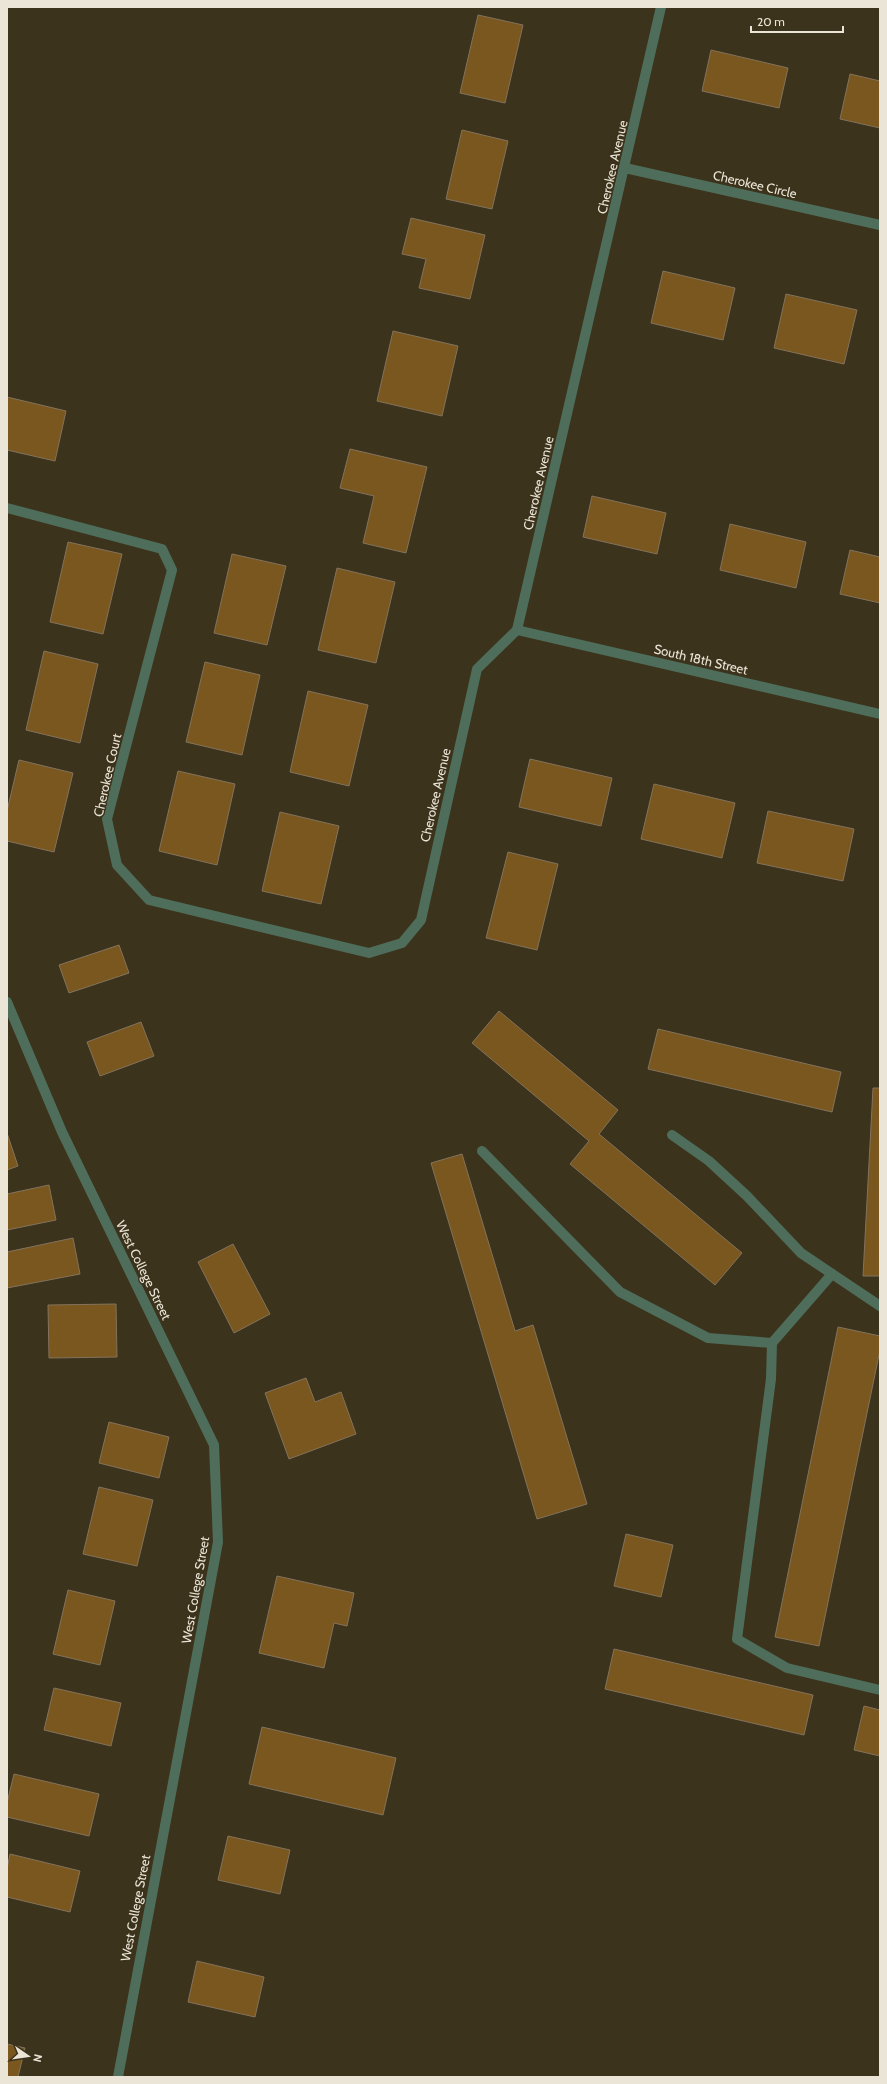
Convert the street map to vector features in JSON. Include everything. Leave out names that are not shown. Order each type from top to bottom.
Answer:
[{"type":"street","name":"Cherokee Avenue","points":[[402,943],[421,920],[477,669],[517,630],[661,7]]},
{"type":"street","name":"Cherokee Circle","points":[[625,168],[880,225]]},
{"type":"street","name":"Cherokee Court","points":[[7,508],[162,549],[172,570],[107,818],[117,865],[149,900],[369,953],[402,943]]},
{"type":"street","name":"South 18th Street","points":[[517,630],[880,714]]},
{"type":"street","name":"West College Street","points":[[7,1002],[62,1132],[214,1445],[218,1542],[118,2077]]},
{"type":"street","points":[[672,1135],[709,1161],[747,1196],[801,1253],[880,1306]]},
{"type":"street","points":[[482,1151],[620,1292],[708,1338],[772,1342]]},
{"type":"street","points":[[832,1274],[772,1342],[771,1379],[737,1639],[787,1668],[880,1690]]},
{"type":"building","points":[[478,15],[523,25],[505,103],[460,93]]},
{"type":"building","points":[[711,50],[788,68],[779,108],[702,91]]},
{"type":"building","points":[[850,74],[880,81],[880,128],[840,119]]},
{"type":"building","points":[[462,130],[508,141],[492,209],[446,199]]},
{"type":"building","points":[[411,218],[485,235],[470,299],[419,288],[426,259],[402,254]]},
{"type":"building","points":[[663,271],[735,288],[723,340],[651,323]]},
{"type":"building","points":[[786,294],[857,310],[844,364],[774,348]]},
{"type":"building","points":[[393,331],[458,346],[442,416],[377,401]]},
{"type":"building","points":[[7,397],[66,411],[55,461],[7,450]]},
{"type":"building","points":[[350,449],[427,467],[406,553],[363,543],[374,496],[340,488]]},
{"type":"building","points":[[592,496],[666,513],[657,554],[583,537]]},
{"type":"building","points":[[730,524],[806,542],[796,588],[720,570]]},
{"type":"building","points":[[68,542],[122,554],[103,634],[50,622]]},
{"type":"building","points":[[850,550],[880,557],[880,603],[840,594]]},
{"type":"building","points":[[232,554],[286,566],[267,645],[214,633]]},
{"type":"building","points":[[337,568],[395,582],[376,663],[318,650]]},
{"type":"building","points":[[44,651],[98,664],[80,743],[26,730]]},
{"type":"building","points":[[205,662],[260,675],[242,755],[186,742]]},
{"type":"building","points":[[308,691],[368,705],[349,786],[290,772]]},
{"type":"building","points":[[530,759],[612,778],[601,826],[519,807]]},
{"type":"building","points":[[19,760],[73,773],[54,852],[7,841],[7,811]]},
{"type":"building","points":[[178,771],[235,784],[217,865],[159,851]]},
{"type":"building","points":[[654,784],[735,803],[722,858],[641,839]]},
{"type":"building","points":[[768,811],[854,829],[843,881],[757,863]]},
{"type":"building","points":[[280,812],[339,826],[321,904],[262,891]]},
{"type":"building","points":[[508,852],[558,864],[537,950],[486,938]]},
{"type":"building","points":[[119,945],[129,973],[69,993],[59,965]]},
{"type":"building","points":[[499,1011],[618,1110],[599,1134],[742,1253],[715,1285],[570,1164],[589,1141],[472,1043]]},
{"type":"building","points":[[141,1022],[154,1056],[100,1076],[87,1042]]},
{"type":"building","points":[[658,1029],[841,1072],[832,1112],[648,1069]]},
{"type":"building","points":[[873,1088],[880,1088],[880,1276],[863,1276]]},
{"type":"building","points":[[7,1133],[18,1166],[7,1170]]},
{"type":"building","points":[[462,1154],[515,1331],[533,1325],[587,1504],[537,1519],[431,1163]]},
{"type":"building","points":[[49,1185],[56,1220],[7,1230],[7,1194]]},
{"type":"building","points":[[73,1238],[80,1274],[7,1288],[7,1252]]},
{"type":"building","points":[[233,1244],[270,1314],[234,1333],[198,1262]]},
{"type":"building","points":[[116,1304],[117,1357],[49,1358],[48,1305]]},
{"type":"building","points":[[838,1327],[880,1336],[880,1350],[819,1646],[775,1637]]},
{"type":"building","points":[[306,1378],[315,1402],[341,1392],[356,1434],[289,1459],[265,1393]]},
{"type":"building","points":[[109,1422],[169,1437],[159,1478],[99,1463]]},
{"type":"building","points":[[99,1487],[153,1500],[137,1566],[83,1554]]},
{"type":"building","points":[[626,1534],[673,1545],[661,1597],[614,1586]]},
{"type":"building","points":[[277,1576],[354,1593],[347,1626],[334,1623],[324,1668],[259,1653]]},
{"type":"building","points":[[68,1590],[115,1601],[100,1665],[53,1654]]},
{"type":"building","points":[[614,1649],[813,1695],[804,1735],[605,1689]]},
{"type":"building","points":[[54,1688],[121,1703],[111,1746],[44,1730]]},
{"type":"building","points":[[864,1706],[880,1710],[880,1756],[854,1750]]},
{"type":"building","points":[[262,1727],[396,1758],[383,1815],[249,1784]]},
{"type":"building","points":[[14,1774],[99,1794],[89,1836],[7,1817],[7,1803]]},
{"type":"building","points":[[228,1836],[290,1850],[280,1894],[218,1880]]},
{"type":"building","points":[[10,1854],[80,1871],[70,1912],[7,1897],[7,1869]]},
{"type":"building","points":[[197,1961],[264,1977],[255,2017],[188,2002]]},
{"type":"building","points":[[7,2044],[25,2048],[18,2077],[7,2077]]}]
